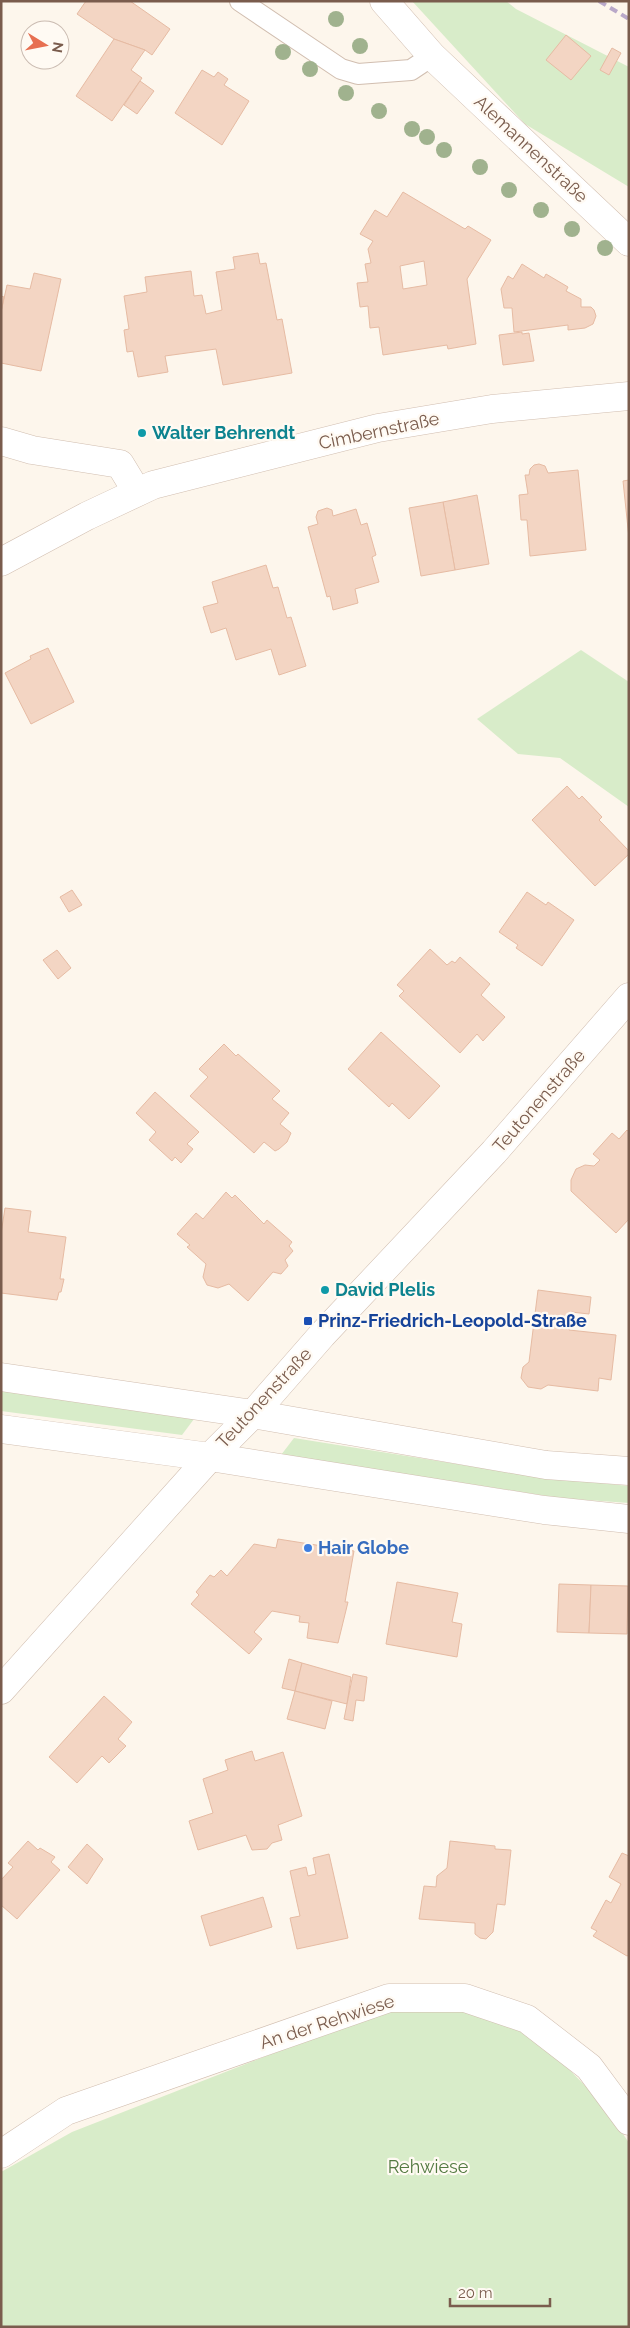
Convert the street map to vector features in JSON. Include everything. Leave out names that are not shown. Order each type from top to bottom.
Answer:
[{"type":"street","name":"Alemannenstraße","points":[[384,1],[432,56],[629,242]]},
{"type":"street","name":"Cimbernstraße","points":[[1,562],[153,485],[378,428],[492,409],[629,396]]},
{"type":"street","points":[[1,441],[32,450],[120,464],[137,492]]},
{"type":"street","name":"Teutonenstraße","points":[[1,1690],[210,1457],[253,1414],[322,1335],[494,1152],[629,997]]},
{"type":"street","points":[[1,1377],[253,1414],[546,1465],[629,1471]]},
{"type":"street","points":[[1,1429],[210,1457],[544,1510],[629,1519]]},
{"type":"street","name":"An der Rehwiese","points":[[1,2154],[66,2111],[390,1998],[466,1998],[526,2019],[589,2067],[629,2121]]},
{"type":"lane","points":[[240,1],[341,69],[358,74],[411,70],[432,56]]},
{"type":"green space","points":[[412,1],[506,1],[516,9],[629,67],[629,187],[525,124]]},
{"type":"green space","points":[[581,650],[629,682],[629,807],[560,758],[518,754],[477,719]]},
{"type":"green space","points":[[1,1391],[194,1419],[182,1435],[1,1411]]},
{"type":"green space","points":[[294,1438],[526,1475],[629,1486],[629,1503],[560,1498],[281,1455]]},
{"type":"green space","name":"Rehwiese","points":[[391,2007],[461,2009],[519,2030],[554,2054],[604,2105],[629,2143],[629,2327],[1,2327],[1,2172],[72,2132]]},
{"type":"building","points":[[86,1],[130,1],[170,29],[152,55],[145,50],[114,39],[77,14]]},
{"type":"building","points":[[566,35],[591,56],[571,80],[546,60]]},
{"type":"building","points":[[114,39],[145,50],[131,70],[142,78],[112,121],[76,96]]},
{"type":"building","points":[[612,48],[621,53],[609,75],[600,70]]},
{"type":"building","points":[[202,70],[214,77],[218,72],[228,79],[224,85],[249,101],[222,145],[175,113]]},
{"type":"building","points":[[140,81],[154,91],[137,114],[124,105]]},
{"type":"building","points":[[403,192],[465,229],[468,226],[491,240],[467,279],[476,344],[448,349],[447,345],[383,355],[379,327],[370,328],[368,306],[360,307],[357,283],[368,282],[365,264],[371,263],[368,249],[373,241],[360,234],[375,210],[387,217]],"holes":[[[424,261],[427,285],[403,289],[400,266]]]},
{"type":"building","points":[[258,253],[260,264],[266,263],[277,320],[282,319],[292,373],[223,385],[216,349],[165,356],[168,372],[138,377],[133,351],[127,352],[124,330],[129,329],[124,296],[147,292],[145,277],[191,271],[194,296],[202,295],[206,314],[222,310],[216,272],[235,269],[233,257]]},
{"type":"building","points":[[522,264],[544,278],[546,274],[568,287],[566,291],[581,299],[581,307],[591,307],[594,310],[596,316],[593,324],[585,328],[568,330],[568,325],[514,332],[512,308],[504,308],[501,289],[508,276],[513,279]]},
{"type":"building","points":[[34,273],[61,279],[41,371],[1,363],[1,312],[7,285],[30,289]]},
{"type":"building","points":[[1,296],[4,297],[1,312]]},
{"type":"building","points":[[522,332],[522,334],[529,333],[534,361],[503,365],[499,335]]},
{"type":"building","points":[[534,465],[545,466],[548,473],[578,470],[586,550],[530,556],[527,520],[521,520],[519,495],[528,494],[525,475],[529,475],[530,469]]},
{"type":"building","points":[[629,480],[629,538],[623,481]]},
{"type":"building","points":[[477,495],[489,564],[455,570],[443,502]]},
{"type":"building","points":[[443,502],[455,570],[421,576],[409,508]]},
{"type":"building","points":[[327,508],[332,510],[333,516],[356,509],[361,525],[367,523],[376,555],[372,557],[379,582],[355,589],[358,603],[333,610],[330,596],[327,597],[308,527],[318,524],[316,517],[318,511]]},
{"type":"building","points":[[266,565],[273,588],[278,587],[287,618],[291,617],[306,666],[279,675],[271,649],[236,660],[226,628],[211,633],[203,607],[218,603],[212,582]]},
{"type":"building","points":[[48,648],[74,702],[31,724],[5,673],[31,659],[30,656]]},
{"type":"building","points":[[567,786],[579,799],[582,796],[602,817],[599,820],[629,851],[629,854],[595,886],[532,820]]},
{"type":"building","points":[[72,890],[82,905],[69,912],[60,897]]},
{"type":"building","points":[[527,892],[546,905],[548,902],[574,920],[542,966],[516,948],[518,945],[499,932]]},
{"type":"building","points":[[430,949],[447,965],[452,961],[455,963],[460,957],[490,984],[481,995],[505,1017],[483,1041],[477,1034],[460,1053],[399,996],[404,991],[397,985]]},
{"type":"building","points":[[57,950],[71,968],[58,979],[43,960]]},
{"type":"building","points":[[381,1032],[440,1086],[409,1119],[392,1103],[389,1107],[348,1069]]},
{"type":"building","points":[[224,1044],[280,1091],[272,1099],[289,1113],[280,1124],[291,1133],[287,1142],[275,1151],[264,1142],[254,1153],[190,1096],[208,1077],[199,1069]]},
{"type":"building","points":[[155,1092],[199,1132],[187,1144],[193,1149],[181,1163],[175,1157],[172,1161],[149,1140],[156,1132],[136,1113]]},
{"type":"building","points":[[627,1130],[629,1132],[629,1219],[616,1233],[571,1191],[571,1180],[576,1169],[585,1165],[594,1166],[600,1160],[593,1154],[612,1133],[619,1139]]},
{"type":"building","points":[[226,1192],[232,1198],[235,1195],[264,1224],[267,1220],[292,1242],[289,1246],[293,1251],[285,1260],[288,1266],[281,1274],[273,1272],[248,1301],[229,1284],[218,1288],[207,1285],[203,1277],[206,1264],[187,1247],[190,1245],[177,1234],[196,1213],[203,1219]]},
{"type":"building","points":[[5,1208],[31,1211],[28,1232],[66,1237],[60,1279],[64,1279],[57,1300],[1,1293],[1,1234]]},
{"type":"building","points":[[538,1290],[591,1297],[589,1314],[571,1312],[569,1330],[616,1335],[611,1380],[599,1378],[598,1391],[548,1385],[541,1389],[528,1387],[521,1378],[523,1367],[529,1362]]},
{"type":"building","points":[[278,1539],[354,1551],[345,1602],[348,1602],[338,1643],[307,1638],[309,1623],[299,1622],[300,1616],[272,1611],[254,1632],[262,1639],[249,1654],[191,1604],[199,1595],[196,1592],[210,1575],[214,1577],[221,1570],[227,1576],[254,1544],[276,1548]]},
{"type":"building","points":[[397,1582],[458,1593],[452,1622],[462,1624],[457,1657],[386,1644]]},
{"type":"building","points":[[559,1584],[591,1585],[589,1633],[557,1632]]},
{"type":"building","points":[[591,1585],[628,1586],[627,1634],[589,1633]]},
{"type":"building","points":[[289,1659],[302,1663],[295,1691],[282,1688]]},
{"type":"building","points":[[302,1663],[351,1677],[347,1704],[295,1691]]},
{"type":"building","points":[[353,1674],[367,1677],[364,1701],[356,1700],[353,1721],[344,1719]]},
{"type":"building","points":[[295,1691],[332,1701],[325,1729],[287,1719]]},
{"type":"building","points":[[104,1696],[132,1722],[118,1739],[126,1746],[109,1763],[102,1756],[77,1783],[49,1757]]},
{"type":"building","points":[[252,1751],[255,1761],[283,1752],[302,1816],[278,1825],[282,1840],[272,1843],[267,1849],[252,1850],[246,1835],[198,1850],[189,1821],[213,1813],[203,1779],[228,1770],[225,1760]]},
{"type":"building","points":[[28,1841],[38,1850],[40,1848],[55,1857],[51,1862],[60,1870],[17,1919],[1,1905],[1,1880],[13,1867],[8,1863]]},
{"type":"building","points":[[450,1841],[495,1846],[495,1849],[511,1850],[505,1905],[497,1904],[493,1932],[486,1939],[480,1938],[475,1934],[475,1923],[419,1919],[424,1886],[436,1887],[437,1876],[447,1868]]},
{"type":"building","points":[[87,1844],[103,1859],[87,1884],[68,1867]]},
{"type":"building","points":[[622,1853],[629,1856],[629,1955],[627,1956],[593,1936],[597,1931],[591,1928],[606,1900],[611,1903],[621,1884],[609,1877]]},
{"type":"building","points":[[329,1854],[348,1938],[297,1949],[290,1918],[300,1916],[290,1871],[306,1867],[308,1876],[316,1874],[313,1858]]},
{"type":"building","points":[[263,1897],[272,1927],[210,1946],[201,1916]]},
{"type":"railway","points":[[599,1],[629,19]]},
{"type":"place","name":"Walter Behrendt","points":[[142,433]]},
{"type":"place","name":"David Plelis","points":[[325,1290]]},
{"type":"place","name":"Prinz-Friedrich-Leopold-Straße","points":[[308,1321]]},
{"type":"place","name":"Hair Globe","points":[[308,1548]]}]
